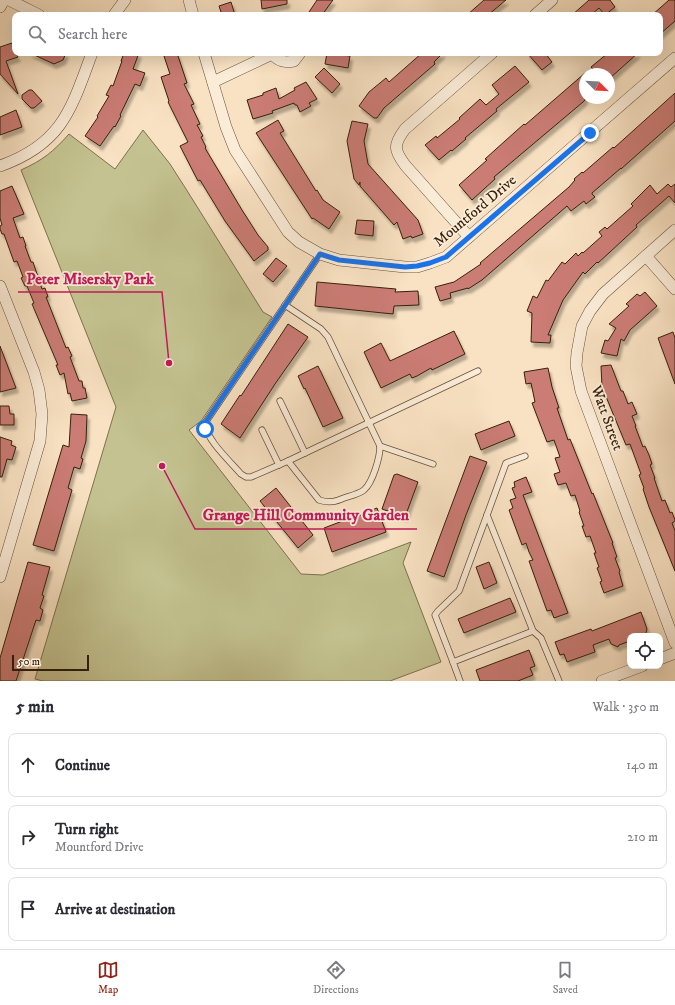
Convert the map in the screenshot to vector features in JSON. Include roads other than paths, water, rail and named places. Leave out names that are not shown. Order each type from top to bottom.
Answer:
[{"type":"street","points":[[0,7],[4,0]]},
{"type":"street","points":[[9,0],[33,12]]},
{"type":"street","points":[[116,12],[125,0]]},
{"type":"street","points":[[189,0],[192,12]]},
{"type":"street","points":[[538,12],[552,0]]},
{"type":"street","points":[[0,166],[14,160],[45,142],[61,125],[74,101],[91,56]]},
{"type":"street","name":"Mountford Drive","points":[[205,56],[229,137],[235,150],[288,232],[308,248],[320,254],[339,260],[405,267],[430,263],[446,257],[675,58]]},
{"type":"street","points":[[212,82],[268,56]]},
{"type":"street","points":[[274,56],[280,61],[288,62],[294,61],[298,56]]},
{"type":"street","points":[[469,237],[405,165],[396,152],[397,140],[405,129],[489,56]]},
{"type":"street","name":"Watt Street","points":[[675,230],[603,294],[590,311],[582,326],[576,366],[581,390],[675,643]]},
{"type":"street","points":[[646,256],[675,290]]},
{"type":"street","points":[[0,286],[34,372],[39,390],[42,414],[40,441],[0,577]]},
{"type":"street","points":[[663,658],[675,653]]},
{"type":"street","points":[[602,681],[634,669]]},
{"type":"lane","points":[[320,254],[205,423],[205,429],[211,440],[241,474],[246,477],[251,477],[279,465],[478,370]]},
{"type":"lane","points":[[285,305],[321,329],[328,338],[380,446],[380,454],[369,484],[363,491],[334,502],[319,500],[288,461]]},
{"type":"lane","points":[[280,401],[305,453]]},
{"type":"lane","points":[[262,430],[279,465]]},
{"type":"lane","points":[[380,446],[433,464]]},
{"type":"lane","points":[[460,681],[435,615],[459,591],[506,463],[525,456]]},
{"type":"lane","points":[[488,515],[533,631],[541,638],[559,681]]},
{"type":"lane","points":[[453,662],[533,631]]},
{"type":"place","name":"Peter Misersky Park","points":[[169,363]]},
{"type":"place","name":"Grange Hill Community Garden","points":[[162,466]]}]
